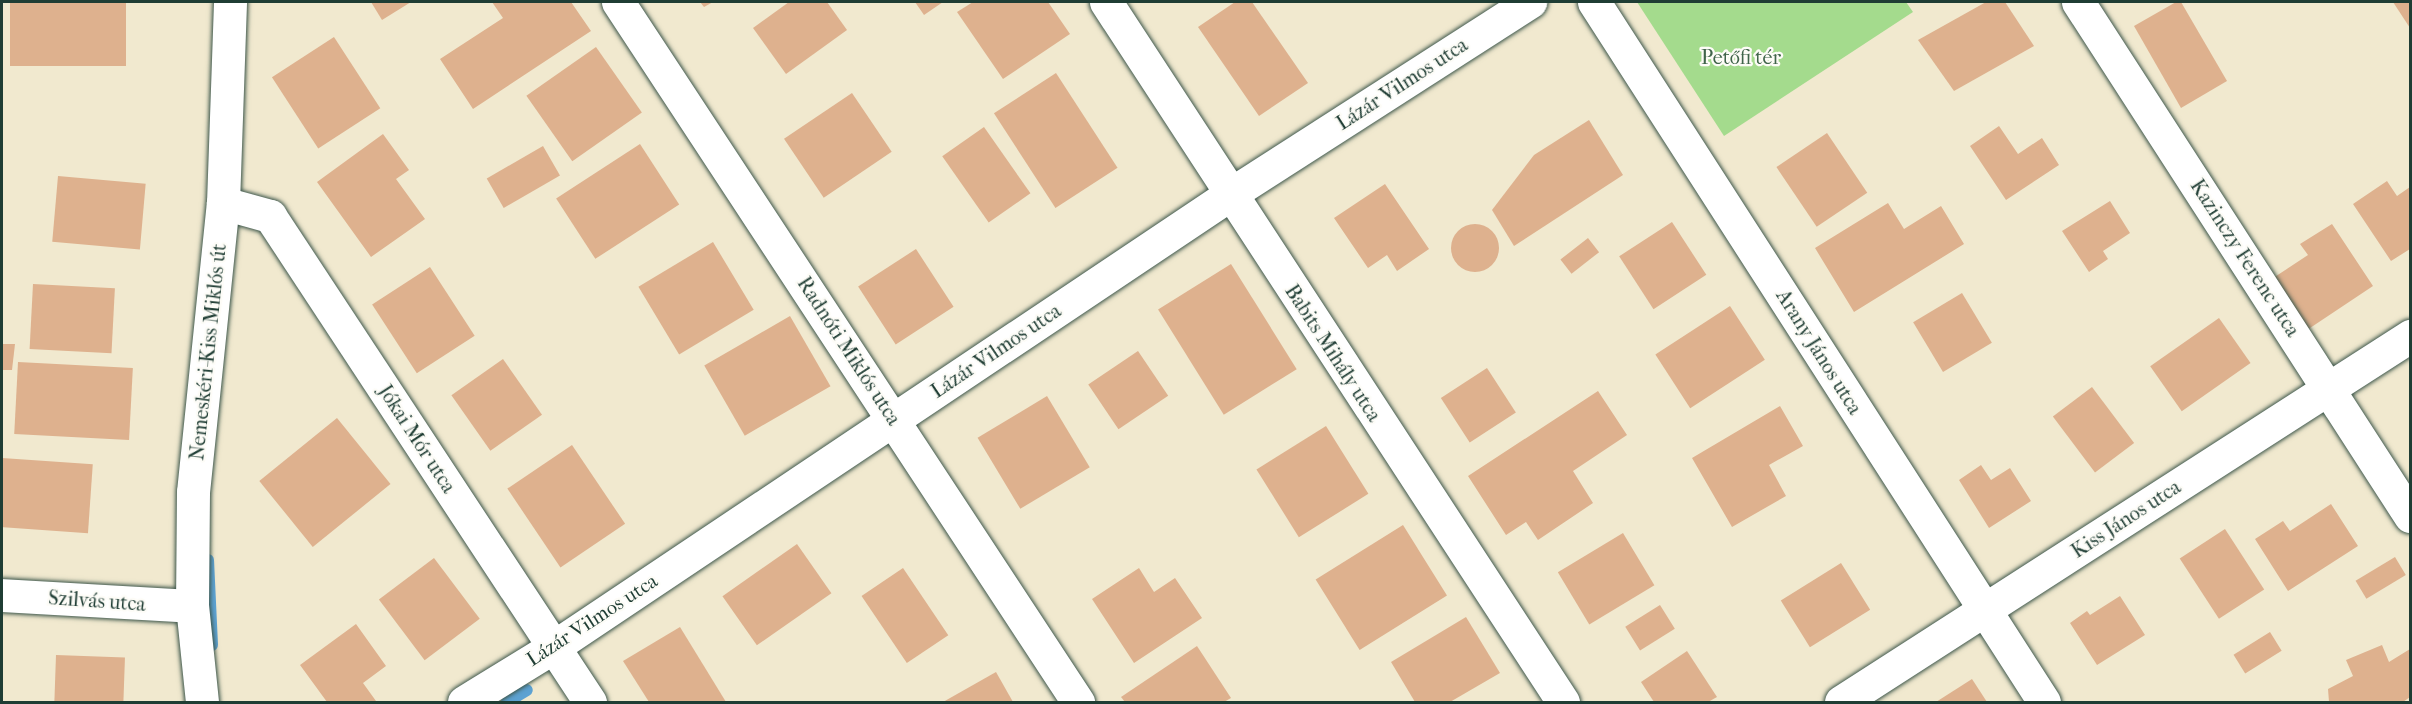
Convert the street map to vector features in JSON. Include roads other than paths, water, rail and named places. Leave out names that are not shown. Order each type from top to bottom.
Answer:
[{"type":"street","name":"Nemeskéri-Kiss Miklós út","points":[[202,702],[192,606],[193,492],[224,203],[230,2]]},
{"type":"street","name":"Radnóti Miklós utca","points":[[618,2],[1078,702]]},
{"type":"street","name":"Babits Mihály utca","points":[[1106,2],[1229,195],[1563,702]]},
{"type":"street","name":"Lázár Vilmos utca","points":[[464,702],[555,646],[1229,195],[1530,2]]},
{"type":"street","name":"Arany János utca","points":[[1594,2],[2044,702]]},
{"type":"street","name":"Kazinczy Ferenc utca","points":[[2078,2],[2410,516]]},
{"type":"street","name":"Jókai Mór utca","points":[[224,203],[270,216],[590,702]]},
{"type":"street","name":"Kiss János utca","points":[[1841,702],[2410,336]]},
{"type":"street","name":"Szilvás utca","points":[[2,595],[192,606]]},
{"type":"waterway","points":[[208,560],[212,645]]},
{"type":"waterway","points":[[507,702],[527,690]]},
{"type":"park label","name":"Petőfi tér","points":[[1741,57]]}]
